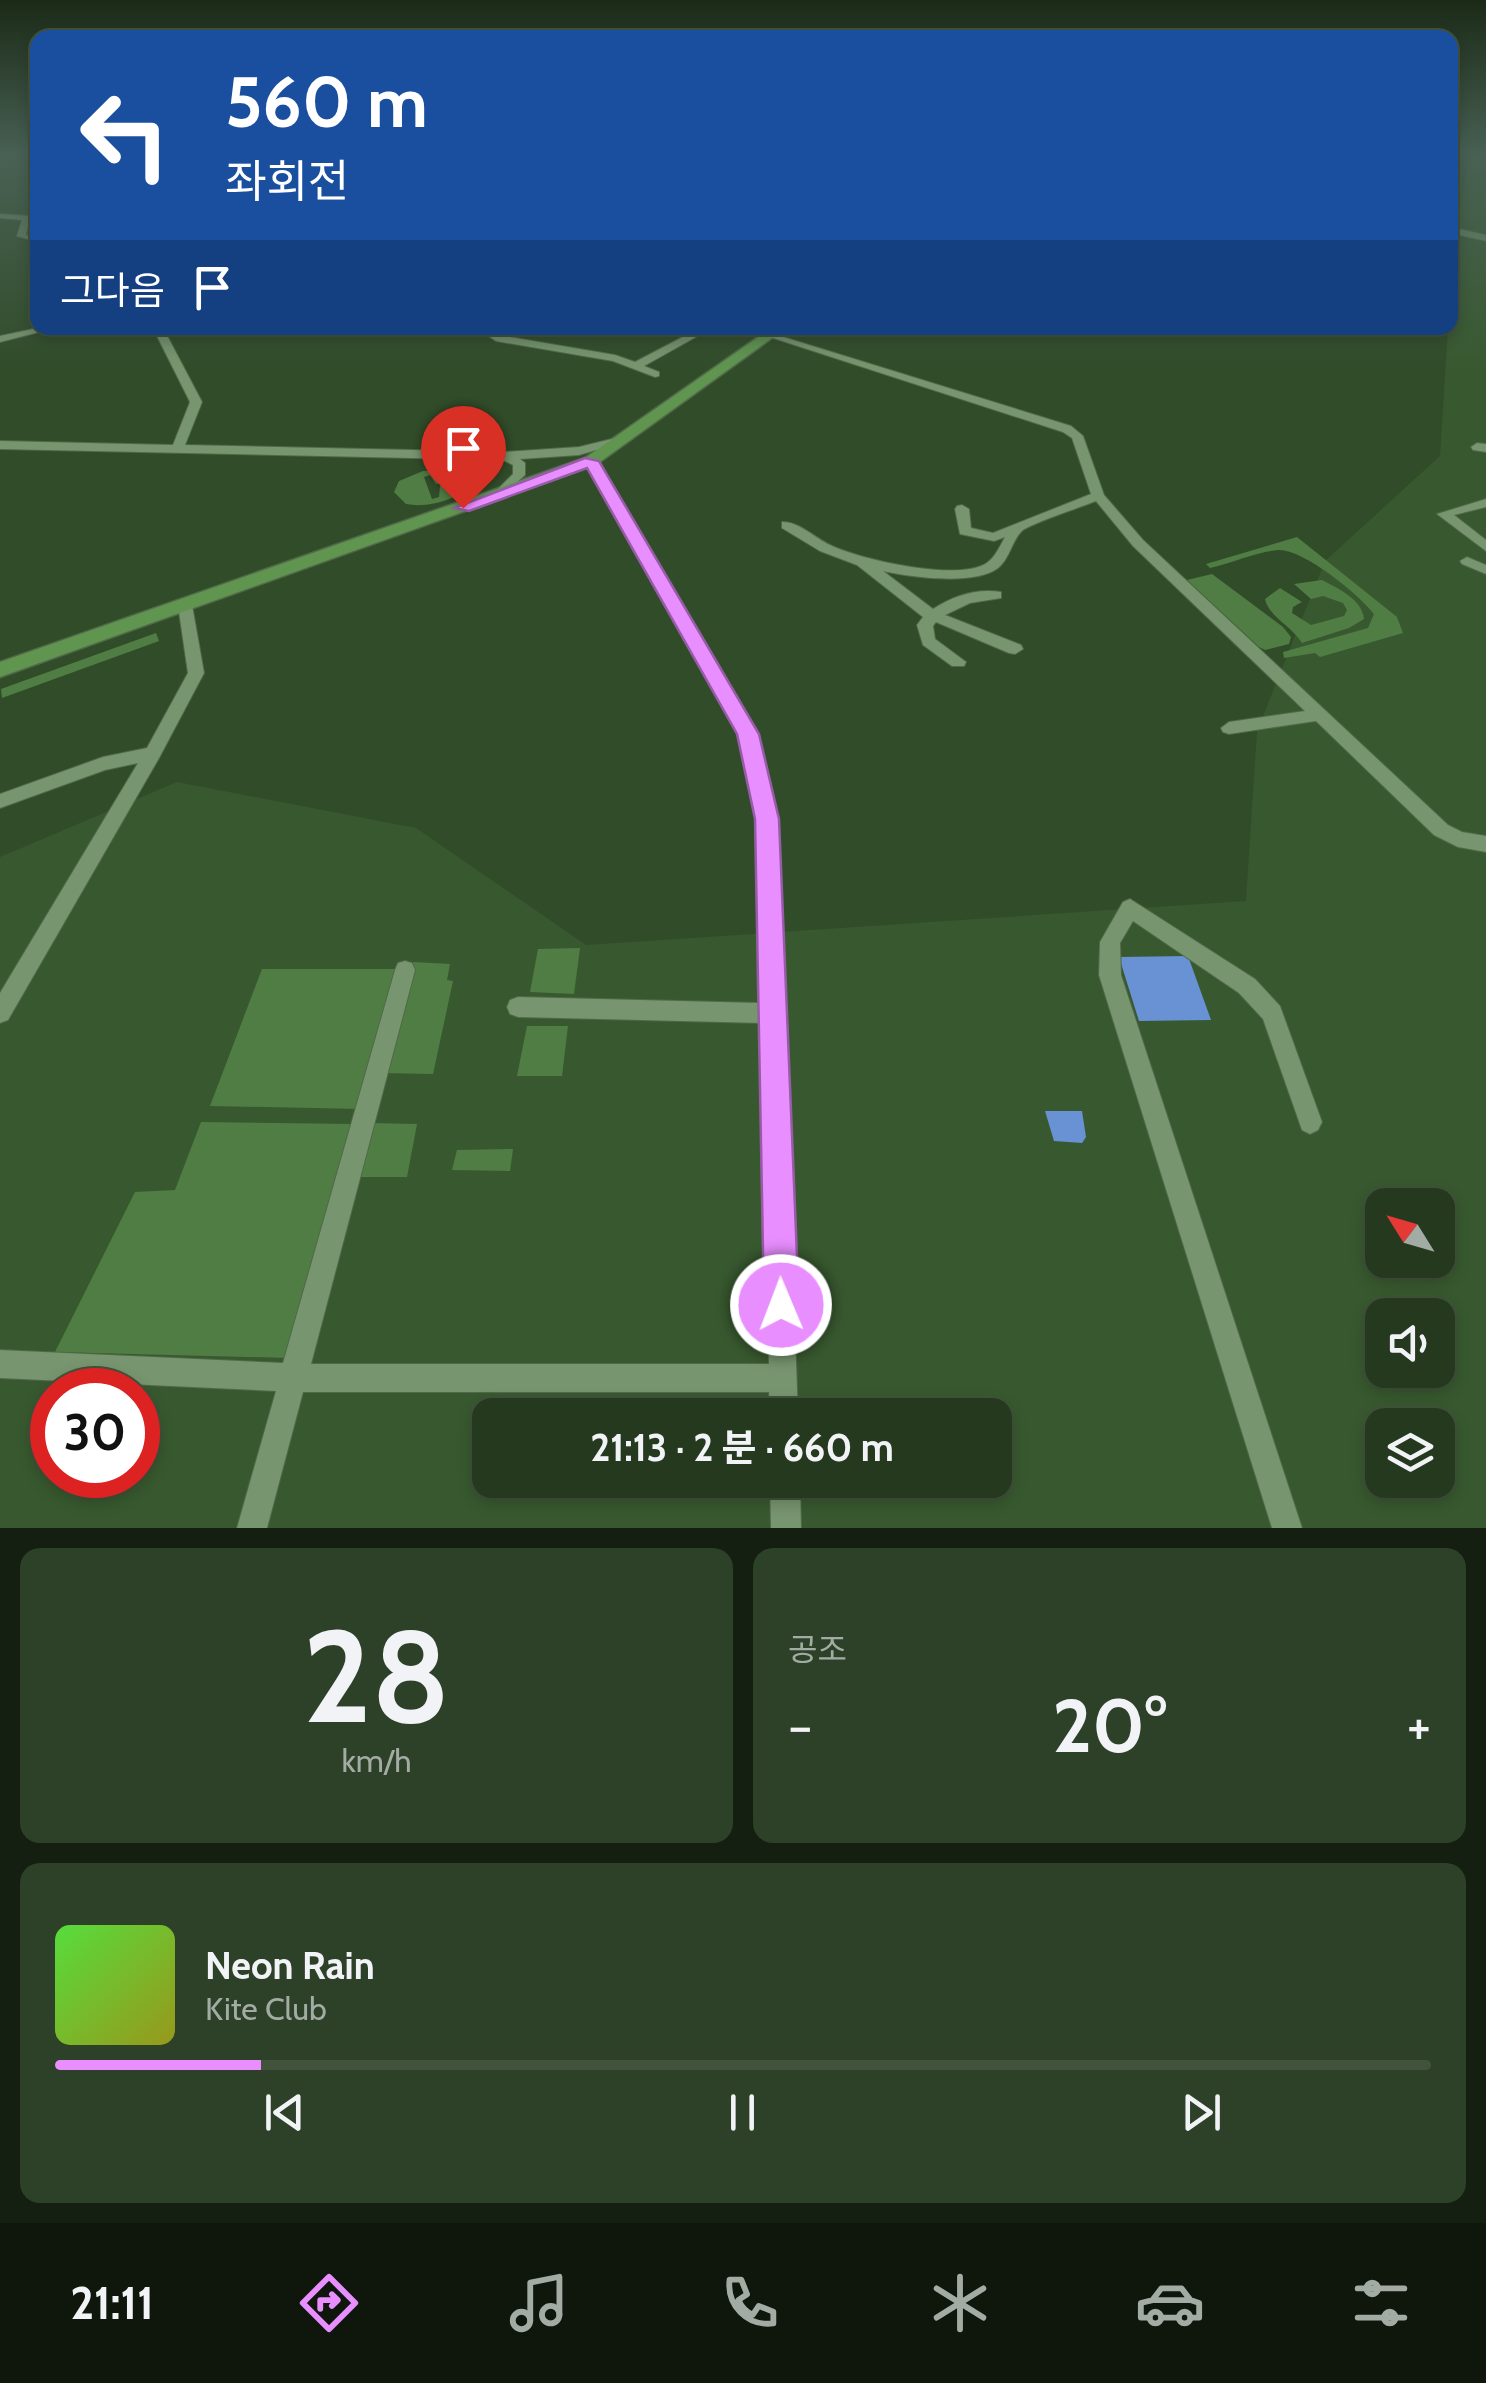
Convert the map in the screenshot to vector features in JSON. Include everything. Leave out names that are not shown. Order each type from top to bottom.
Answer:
[{"type":"main road","points":[[0,670],[591,461],[768,335]]},
{"type":"street","points":[[1458,232],[1486,238]]},
{"type":"street","points":[[0,338],[30,332]]},
{"type":"street","points":[[162,335],[196,402],[178,448]]},
{"type":"street","points":[[493,335],[603,356],[655,374]]},
{"type":"street","points":[[636,366],[695,335]]},
{"type":"street","points":[[790,335],[1067,429],[1076,436],[1098,496],[1138,543],[1441,830],[1458,839],[1486,844]]},
{"type":"street","points":[[0,445],[504,456],[579,450],[624,440]]},
{"type":"street","points":[[498,496],[516,480],[520,469],[514,458],[504,456]]},
{"type":"street","points":[[591,461],[748,734],[767,819],[784,1398]]},
{"type":"street","points":[[962,508],[965,532],[994,537],[1098,496]]},
{"type":"street","points":[[1486,503],[1444,514],[1486,547]]},
{"type":"street","points":[[787,525],[814,543],[862,562],[908,570],[978,572],[993,566],[1018,527]]},
{"type":"street","points":[[1467,560],[1486,570]]},
{"type":"street","points":[[862,562],[901,596],[932,615],[1015,650]]},
{"type":"street","points":[[958,662],[924,633],[932,615],[978,596],[996,594]]},
{"type":"street","points":[[0,1014],[196,673],[186,605]]},
{"type":"street","points":[[1229,728],[1319,715]]},
{"type":"street","points":[[0,801],[104,764],[153,753]]},
{"type":"street","points":[[1286,1528],[1110,975],[1110,942],[1130,908],[1247,986],[1272,1014],[1310,1122]]},
{"type":"street","points":[[252,1528],[296,1378],[404,970]]},
{"type":"street","points":[[518,1007],[774,1012]]},
{"type":"street","points":[[0,1364],[296,1378],[783,1378]]},
{"type":"street","points":[[785,1498],[786,1528]]},
{"type":"shaded area","points":[[1458,227],[1486,227],[1486,1528],[0,1528],[0,857],[177,782],[416,828],[586,945],[1246,901],[1257,731],[1325,561],[1440,456],[1448,335],[1458,335]]},
{"type":"shaded area","points":[[471,470],[480,475],[436,484],[430,475],[424,477],[432,499],[439,497],[440,486],[480,479],[465,491],[436,503],[406,504],[394,492],[399,481],[423,471]]},
{"type":"shaded area","points":[[1297,537],[1397,617],[1403,633],[1320,657],[1315,653],[1284,658],[1283,652],[1368,628],[1374,614],[1330,574],[1288,551],[1269,551],[1210,568],[1206,564]]},
{"type":"shaded area","points":[[1212,574],[1283,627],[1291,637],[1289,644],[1265,650],[1259,647],[1187,580]]},
{"type":"shaded area","points":[[1322,580],[1354,600],[1364,619],[1302,643],[1271,611],[1265,599],[1280,588],[1302,602],[1293,607],[1292,613],[1311,625],[1344,616],[1347,610],[1343,603],[1323,596],[1311,599],[1294,584]]},
{"type":"shaded area","points":[[156,633],[159,641],[2,698],[1,689]]},
{"type":"shaded area","points":[[580,948],[574,994],[530,992],[538,949]]},
{"type":"shaded area","points":[[413,962],[450,964],[447,980],[453,981],[433,1074],[382,1073]]},
{"type":"shaded area","points":[[262,969],[397,969],[361,1109],[210,1106]]},
{"type":"shaded area","points":[[527,1026],[568,1026],[562,1076],[517,1076]]},
{"type":"shaded area","points":[[201,1122],[355,1124],[290,1358],[55,1352],[135,1192],[175,1190]]},
{"type":"shaded area","points":[[369,1123],[417,1124],[407,1177],[354,1177]]},
{"type":"shaded area","points":[[513,1149],[510,1171],[452,1170],[457,1150]]},
{"type":"water","points":[[1188,956],[1211,1020],[1139,1021],[1119,957]]},
{"type":"water","points":[[1045,1111],[1082,1111],[1086,1137],[1082,1143],[1054,1141]]},
{"type":"route","points":[[463,508],[591,461],[748,734],[767,819],[781,1305]]}]
